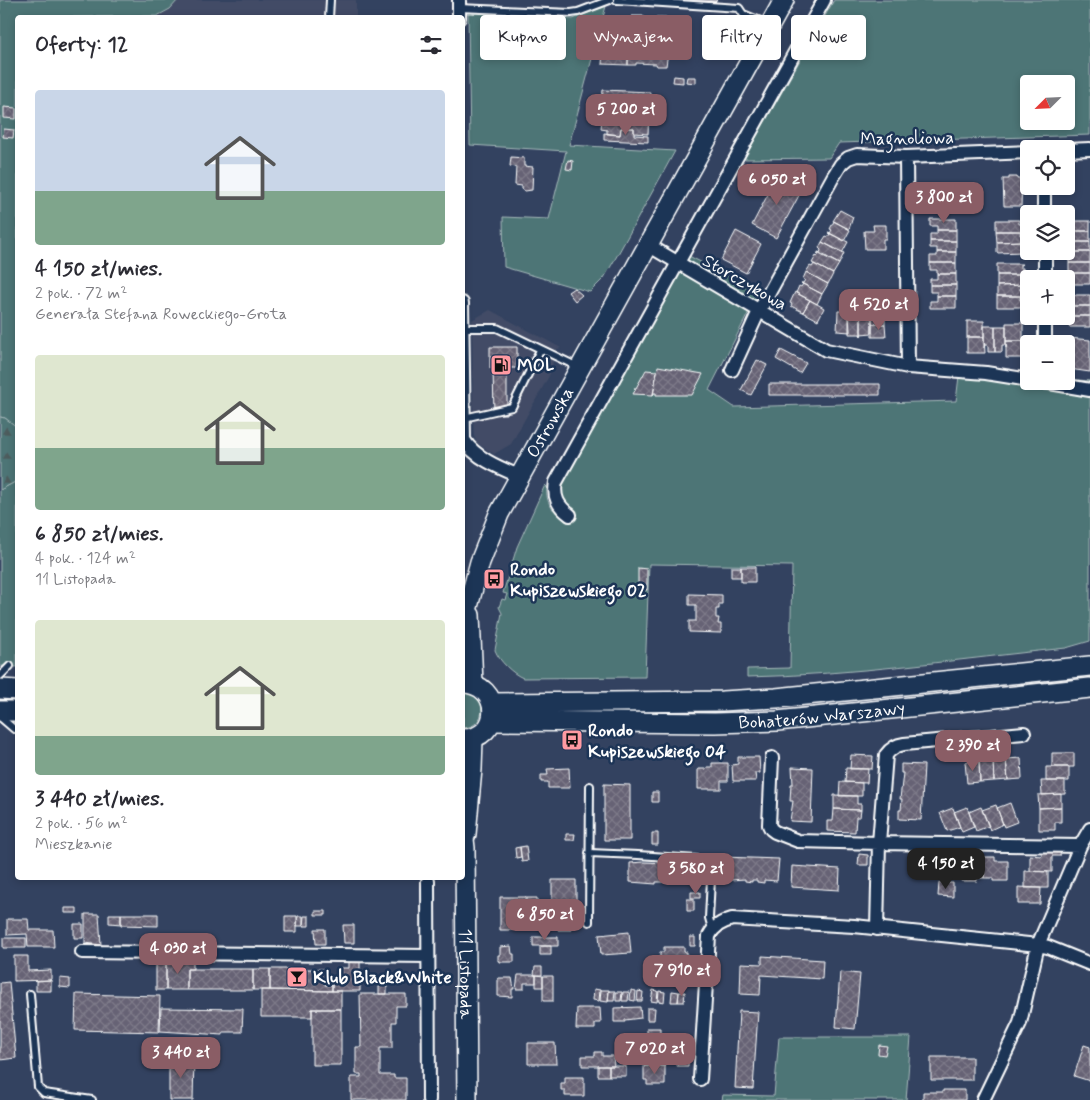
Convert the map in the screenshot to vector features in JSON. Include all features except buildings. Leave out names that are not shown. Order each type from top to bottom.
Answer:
[{"type":"main road","name":"Ostrowska","points":[[776,15],[784,0]]},
{"type":"main road","name":"Ostrowska","points":[[465,619],[480,562],[499,514],[751,60]]},
{"type":"main road","name":"Ostrowska","points":[[468,683],[469,605]]},
{"type":"main road","name":"Bohaterów Warszawy","points":[[492,712],[776,698],[1090,666]]},
{"type":"main road","points":[[468,683],[482,688],[488,695],[492,712],[488,729],[481,735],[468,739]]},
{"type":"main road","name":"Bohaterów Warszawy","points":[[492,712],[715,723],[777,721],[1090,688]]},
{"type":"main road","points":[[0,689],[15,690]]},
{"type":"main road","points":[[0,711],[15,719]]},
{"type":"main road","name":"11 Listopada","points":[[467,1100],[465,848],[472,769],[468,739]]},
{"type":"street","name":"Ostrowska","points":[[570,515],[562,509],[556,500],[554,491],[556,482],[824,0]]},
{"type":"street","points":[[1075,150],[1090,149]]},
{"type":"street","name":"Magnoliowa","points":[[732,370],[759,311],[841,164],[848,158],[857,155],[906,157],[1020,152]]},
{"type":"street","points":[[906,157],[908,367]]},
{"type":"street","points":[[648,245],[677,263]]},
{"type":"street","name":"Storczykowa","points":[[677,263],[826,350],[908,367],[986,373],[1020,379]]},
{"type":"street","points":[[1075,387],[1090,390]]},
{"type":"street","points":[[465,442],[469,448],[496,465],[519,476]]},
{"type":"street","points":[[877,928],[879,844],[886,755],[898,745],[904,744],[1024,733]]},
{"type":"street","points":[[772,758],[770,829],[798,841],[879,844],[1080,846]]},
{"type":"street","points":[[983,1100],[1020,1023],[1038,945],[1080,846],[1090,828]]},
{"type":"street","points":[[428,881],[429,1100]]},
{"type":"street","points":[[700,1079],[710,936],[712,929],[723,921],[732,919],[877,928],[1038,945],[1048,947],[1090,964]]},
{"type":"street","points":[[82,952],[428,956]]},
{"type":"lane","points":[[329,15],[330,0]]},
{"type":"lane","points":[[459,9],[571,13],[610,0]]},
{"type":"lane","points":[[618,0],[739,8],[746,15]]},
{"type":"lane","points":[[465,328],[497,328],[579,368]]},
{"type":"lane","points":[[465,418],[512,407],[540,350]]},
{"type":"lane","points":[[0,676],[10,666]]},
{"type":"lane","points":[[0,717],[15,720]]},
{"type":"lane","points":[[588,922],[590,786]]},
{"type":"lane","points":[[589,853],[712,860],[709,918],[712,929]]},
{"type":"lane","points":[[30,994],[38,1087],[44,1093],[92,1100]]},
{"type":"shaded area","points":[[32,0],[356,0],[356,15],[33,15]]},
{"type":"shaded area","points":[[490,310],[561,348],[557,349],[549,376],[511,444],[494,454],[477,443],[474,436],[473,416],[472,320]]},
{"type":"green space","points":[[0,0],[178,0],[170,9],[159,15],[15,15],[15,426],[5,418],[0,417]]},
{"type":"green space","points":[[834,0],[1090,0],[1090,135],[839,143],[829,158],[744,159],[800,60],[866,60],[866,15],[826,15]]},
{"type":"green space","points":[[606,6],[604,15],[583,15]]},
{"type":"green space","points":[[468,12],[513,15],[480,15],[480,60],[566,60],[566,19],[576,18],[576,60],[592,60],[569,145],[675,151],[604,278],[590,292],[504,267],[503,217],[549,219],[566,151],[470,145]]},
{"type":"green space","points":[[687,255],[759,292],[709,390],[734,407],[956,401],[960,368],[1020,379],[1020,390],[1075,390],[1075,380],[1090,381],[1090,641],[1066,648],[906,666],[787,676],[747,677],[747,669],[790,668],[792,566],[649,564],[645,677],[523,678],[507,667],[495,650],[502,613],[499,607],[502,599],[505,600],[507,594],[503,593],[517,547],[545,485],[551,507],[568,520],[563,495],[564,480]]},
{"type":"green space","points":[[0,417],[5,418],[15,426],[15,482],[0,490]]},
{"type":"green space","points":[[15,482],[15,667],[0,666],[0,490]]},
{"type":"green space","points":[[465,693],[471,694],[477,698],[481,704],[481,716],[471,726],[465,728]]},
{"type":"green space","points":[[779,1037],[911,1037],[906,1100],[722,1100],[723,1095],[774,1096]]},
{"type":"place","name":"MOL","points":[[501,365]]},
{"type":"place","name":"Rondo Kupiszewskiego 02","points":[[494,579]]},
{"type":"place","name":"Rondo Kupiszewskiego 04","points":[[572,740]]},
{"type":"place","name":"Klub Black&White","points":[[297,977]]}]
